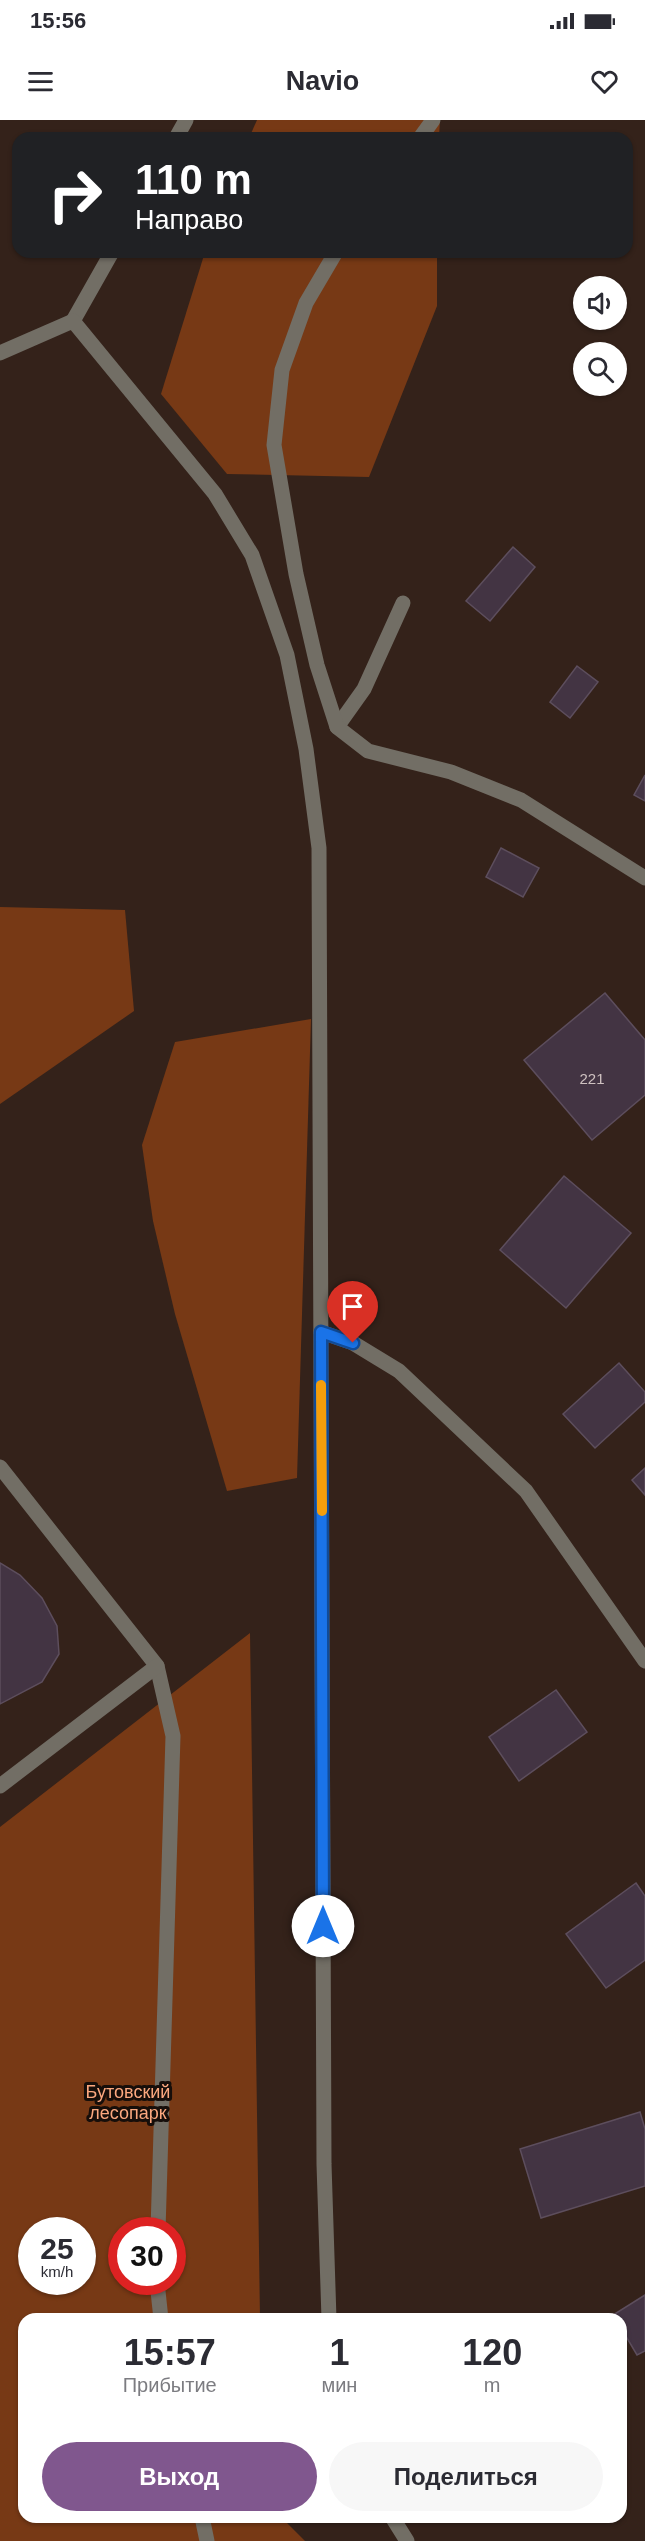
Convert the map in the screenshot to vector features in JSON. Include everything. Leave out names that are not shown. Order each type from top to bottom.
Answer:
[{"type":"street","points":[[0,353],[73,321],[109,258]]},
{"type":"street","points":[[332,258],[306,303],[282,370],[274,445],[296,574],[317,665],[337,727],[368,751],[451,772],[521,800],[645,878]]},
{"type":"street","points":[[73,321],[214,494],[252,555],[287,655],[306,749],[319,848],[324,2164],[329,2313]]},
{"type":"street","points":[[337,727],[364,689],[403,603]]},
{"type":"street","points":[[321,1332],[353,1343],[399,1371],[526,1491],[645,1660]]},
{"type":"street","points":[[0,1467],[157,1666],[174,1736],[158,2217]]},
{"type":"street","points":[[0,1786],[157,1666]]},
{"type":"street","points":[[158,2295],[160,2313]]},
{"type":"street","points":[[203,2523],[207,2541]]},
{"type":"street","points":[[396,2523],[407,2541]]},
{"type":"green space","points":[[257,120],[440,120],[439,132],[252,132]]},
{"type":"green space","points":[[203,258],[437,258],[437,306],[369,477],[227,474],[161,394]]},
{"type":"green space","points":[[0,907],[125,910],[134,1011],[0,1104]]},
{"type":"green space","points":[[311,1019],[297,1478],[227,1491],[175,1314],[153,1221],[142,1145],[175,1042]]},
{"type":"green space","name":"Бутовский лесопарк","points":[[250,1633],[260,2313],[18,2313],[18,2523],[287,2523],[305,2541],[0,2541],[0,1827]]},
{"type":"building","points":[[513,547],[535,567],[490,621],[466,601]]},
{"type":"building","points":[[577,666],[598,682],[570,718],[550,702]]},
{"type":"building","points":[[645,775],[645,801],[634,795]]},
{"type":"building","points":[[501,848],[539,868],[523,897],[486,877]]},
{"type":"building","points":[[605,993],[645,1040],[645,1095],[592,1140],[524,1060]]},
{"type":"building","points":[[564,1176],[631,1233],[566,1308],[500,1250]]},
{"type":"building","points":[[619,1363],[645,1392],[645,1402],[595,1448],[563,1414]]},
{"type":"building","points":[[645,1468],[645,1495],[632,1480]]},
{"type":"building","points":[[0,1563],[20,1575],[42,1598],[57,1626],[59,1654],[42,1682],[0,1704]]},
{"type":"building","points":[[556,1690],[587,1732],[519,1781],[489,1737]]},
{"type":"building","points":[[636,1883],[645,1896],[645,1960],[606,1988],[566,1934]]},
{"type":"building","points":[[640,2112],[645,2129],[645,2186],[541,2218],[520,2149]]},
{"type":"building","points":[[645,2295],[645,2351],[637,2355],[627,2338],[627,2313],[616,2313]]},
{"type":"slow traffic","points":[[321,1385],[322,1511]]},
{"type":"route","points":[[323,1926],[321,1332],[353,1343]]}]
